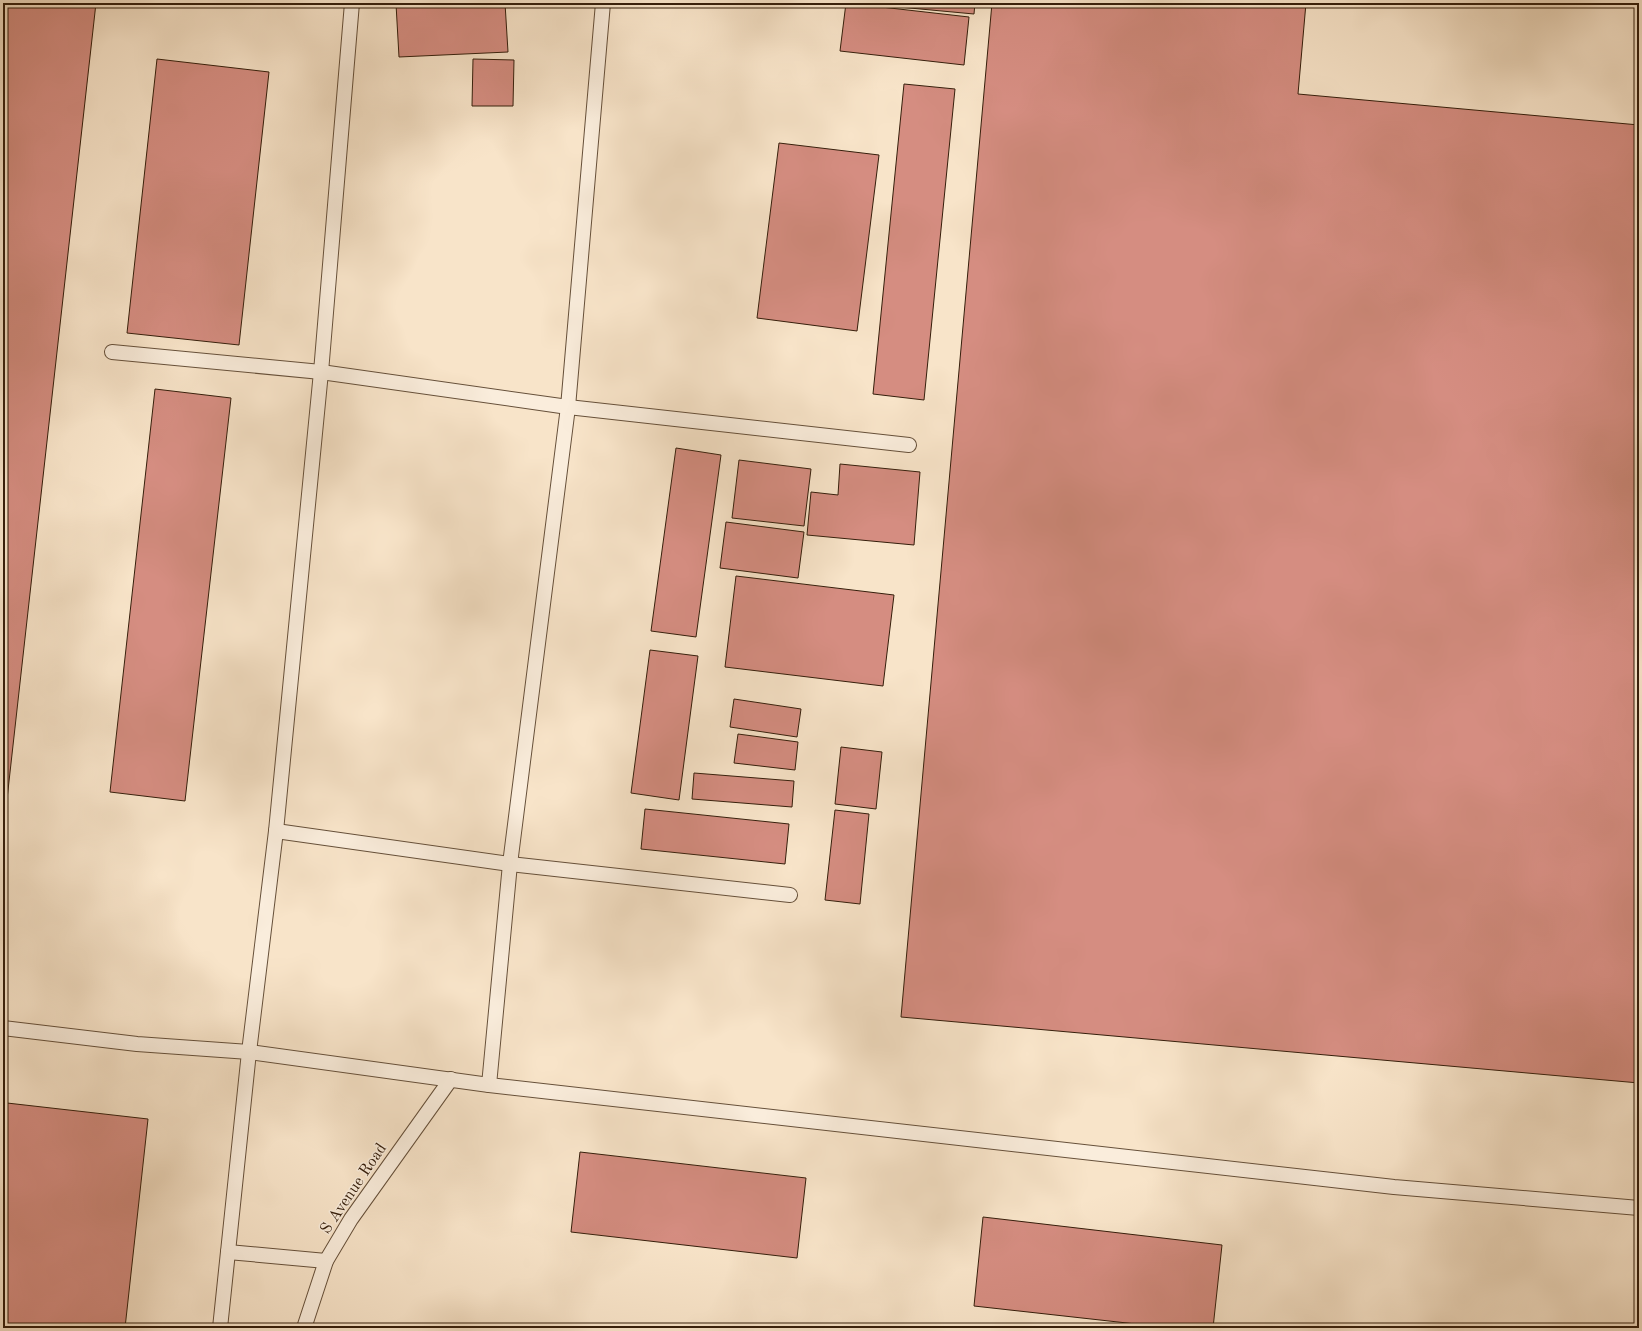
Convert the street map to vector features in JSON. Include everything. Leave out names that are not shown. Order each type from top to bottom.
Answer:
[{"type":"lane","points":[[220,1328],[249,1052],[276,831],[321,372],[352,3]]},
{"type":"lane","points":[[489,1084],[510,864],[568,407],[603,3]]},
{"type":"lane","points":[[112,352],[321,372],[568,407],[909,445]]},
{"type":"lane","points":[[276,831],[510,864],[790,895]]},
{"type":"lane","points":[[3,1028],[137,1044],[249,1052],[489,1084],[1394,1187],[1639,1208]]},
{"type":"lane","name":"S Avenue Road","points":[[304,1328],[326,1261],[351,1219],[451,1079]]},
{"type":"lane","points":[[228,1252],[326,1261]]},
{"type":"building","points":[[3,3],[96,3],[3,835]]},
{"type":"building","points":[[505,3],[508,52],[399,57],[396,4]]},
{"type":"building","points":[[846,3],[969,17],[964,65],[840,51]]},
{"type":"building","points":[[856,3],[975,3],[974,14]]},
{"type":"building","points":[[992,3],[1306,3],[1298,94],[1639,125],[1639,1083],[901,1017]]},
{"type":"building","points":[[157,59],[269,72],[239,345],[127,333]]},
{"type":"building","points":[[473,59],[514,60],[513,106],[472,106]]},
{"type":"building","points":[[904,84],[955,89],[924,400],[873,394]]},
{"type":"building","points":[[779,143],[879,155],[857,331],[757,318]]},
{"type":"building","points":[[155,389],[231,398],[185,801],[110,792]]},
{"type":"building","points":[[676,448],[721,455],[696,637],[651,631]]},
{"type":"building","points":[[739,460],[811,469],[804,526],[732,518]]},
{"type":"building","points":[[840,464],[920,472],[914,545],[807,535],[811,492],[838,495]]},
{"type":"building","points":[[726,522],[804,532],[798,578],[720,568]]},
{"type":"building","points":[[736,576],[894,595],[883,686],[725,667]]},
{"type":"building","points":[[650,650],[698,656],[679,800],[631,793]]},
{"type":"building","points":[[734,699],[801,709],[797,737],[730,727]]},
{"type":"building","points":[[738,734],[798,742],[795,770],[734,763]]},
{"type":"building","points":[[841,747],[882,752],[876,809],[835,804]]},
{"type":"building","points":[[694,773],[794,781],[792,807],[692,799]]},
{"type":"building","points":[[645,809],[789,824],[785,864],[641,849]]},
{"type":"building","points":[[835,810],[869,814],[860,904],[825,900]]},
{"type":"building","points":[[7,1103],[148,1119],[125,1328],[3,1328],[3,1139]]},
{"type":"building","points":[[580,1152],[806,1178],[797,1258],[571,1232]]},
{"type":"building","points":[[983,1217],[1222,1245],[1213,1328],[1172,1328],[974,1306]]}]
